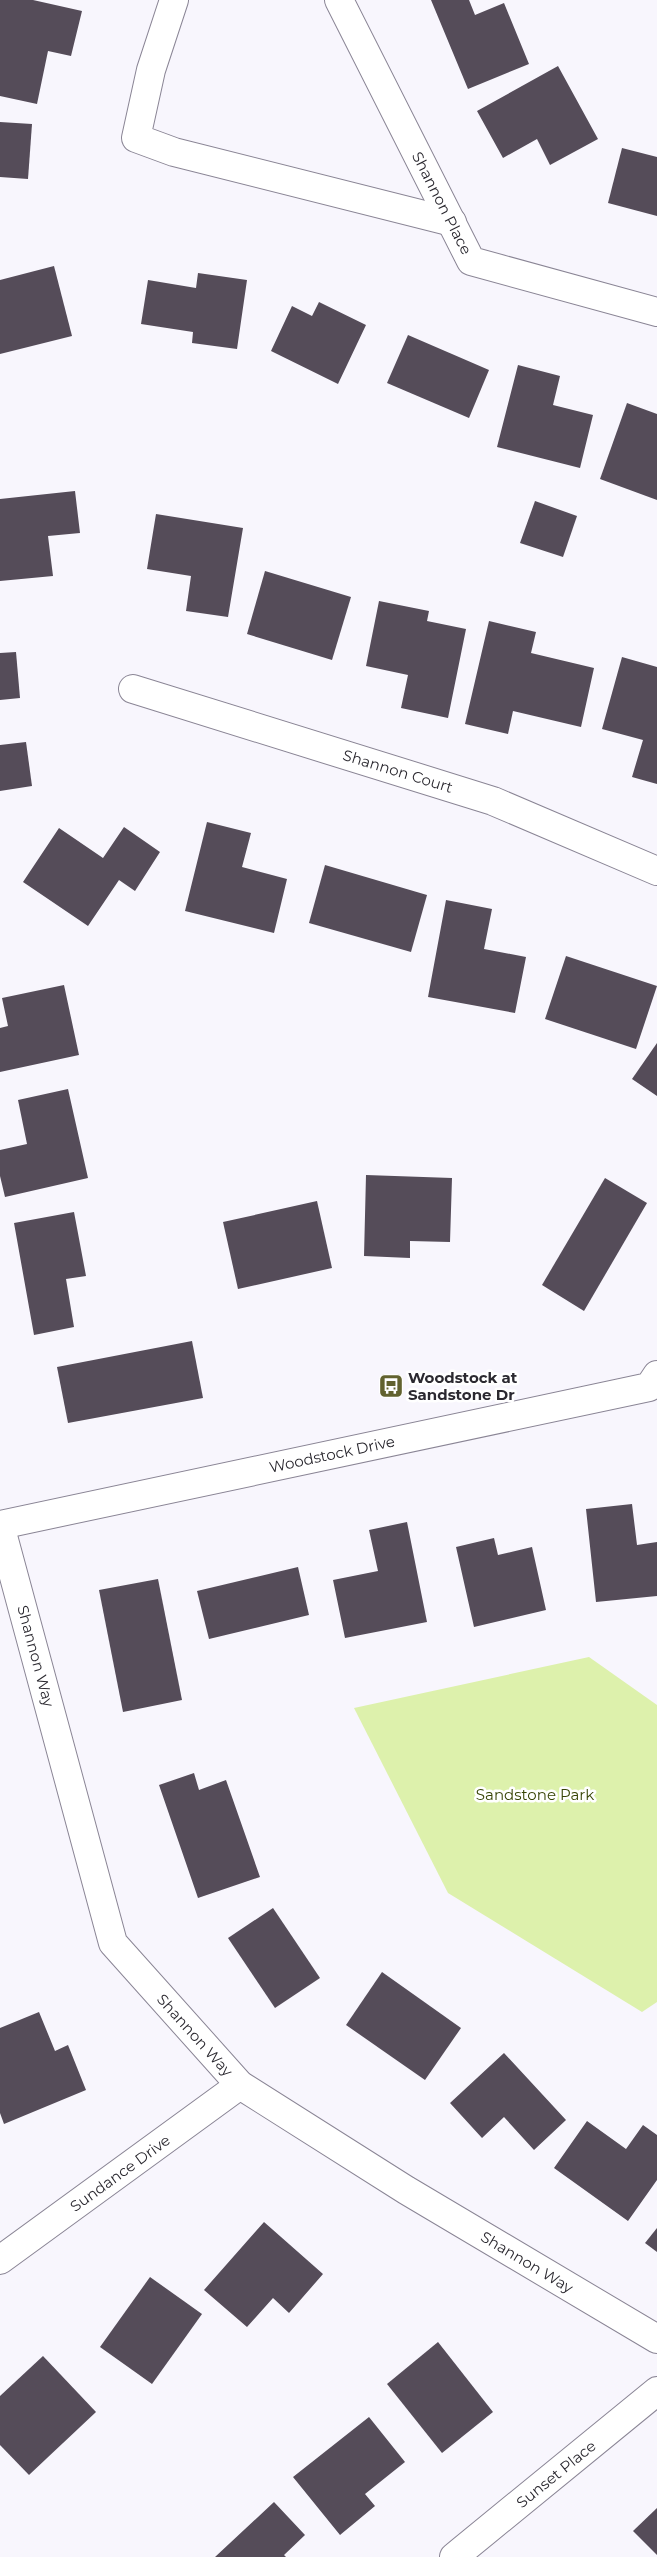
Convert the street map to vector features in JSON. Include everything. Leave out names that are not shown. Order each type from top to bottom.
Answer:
[{"type":"street","points":[[174,0],[151,70],[136,138],[174,152],[452,222]]},
{"type":"street","name":"Shannon Place","points":[[339,0],[471,261],[657,312]]},
{"type":"street","name":"Shannon Court","points":[[133,689],[493,801],[657,871]]},
{"type":"street","name":"Woodstock Drive","points":[[0,1525],[654,1384]]},
{"type":"street","name":"Shannon Way","points":[[0,1525],[113,1943],[240,2085],[406,2190],[657,2339]]},
{"type":"street","name":"Sundance Drive","points":[[0,2260],[240,2085]]},
{"type":"street","name":"Sunset Place","points":[[454,2557],[657,2391]]},
{"type":"green space","name":"Sandstone Park","points":[[589,1657],[657,1705],[657,2002],[642,2012],[448,1893],[354,1708]]},
{"type":"building","points":[[0,0],[33,0],[82,11],[71,56],[48,51],[37,104],[0,96]]},
{"type":"building","points":[[431,0],[469,0],[475,15],[504,3],[529,64],[468,89]]},
{"type":"building","points":[[558,66],[598,139],[550,165],[537,139],[503,158],[477,111]]},
{"type":"building","points":[[0,122],[32,124],[28,179],[0,177]]},
{"type":"building","points":[[622,148],[657,157],[657,216],[608,203]]},
{"type":"building","points":[[54,266],[72,336],[0,354],[0,280]]},
{"type":"building","points":[[198,273],[247,280],[237,349],[192,343],[193,332],[141,324],[148,280],[196,288]]},
{"type":"building","points":[[319,302],[366,325],[338,384],[271,351],[292,306],[312,316]]},
{"type":"building","points":[[408,335],[489,370],[469,418],[387,383]]},
{"type":"building","points":[[518,365],[560,376],[553,405],[593,415],[580,468],[497,447]]},
{"type":"building","points":[[627,403],[657,414],[657,500],[600,479]]},
{"type":"building","points":[[75,491],[80,533],[48,536],[53,576],[0,581],[0,499]]},
{"type":"building","points":[[535,501],[577,516],[563,557],[520,543]]},
{"type":"building","points":[[156,514],[243,528],[228,617],[186,611],[191,576],[147,569]]},
{"type":"building","points":[[265,571],[351,597],[332,660],[247,634]]},
{"type":"building","points":[[379,601],[429,611],[427,621],[466,629],[448,718],[401,708],[408,675],[366,666]]},
{"type":"building","points":[[489,621],[536,632],[531,653],[594,668],[581,727],[513,711],[508,734],[465,724]]},
{"type":"building","points":[[16,652],[20,698],[0,700],[0,653]]},
{"type":"building","points":[[622,657],[657,667],[657,784],[632,777],[643,740],[602,729]]},
{"type":"building","points":[[26,742],[32,786],[0,791],[0,745]]},
{"type":"building","points":[[207,822],[251,833],[242,867],[287,879],[274,933],[185,911]]},
{"type":"building","points":[[124,827],[160,852],[135,891],[119,880],[88,926],[23,882],[59,828],[103,858]]},
{"type":"building","points":[[325,865],[427,895],[411,952],[309,923]]},
{"type":"building","points":[[446,900],[492,909],[484,949],[526,957],[515,1013],[428,997]]},
{"type":"building","points":[[566,956],[657,986],[636,1049],[545,1019]]},
{"type":"building","points":[[64,985],[79,1055],[0,1072],[0,1028],[8,1026],[2,998]]},
{"type":"building","points":[[657,1043],[657,1096],[632,1079]]},
{"type":"building","points":[[68,1089],[88,1178],[5,1197],[0,1176],[0,1150],[27,1144],[18,1100]]},
{"type":"building","points":[[366,1175],[452,1178],[450,1242],[410,1241],[410,1258],[364,1256]]},
{"type":"building","points":[[605,1178],[647,1203],[584,1311],[542,1285]]},
{"type":"building","points":[[317,1201],[332,1268],[238,1289],[223,1222]]},
{"type":"building","points":[[74,1212],[86,1276],[66,1279],[74,1327],[34,1335],[14,1223]]},
{"type":"building","points":[[192,1341],[203,1398],[68,1423],[57,1367]]},
{"type":"building","points":[[632,1504],[637,1545],[657,1542],[657,1596],[596,1602],[586,1509]]},
{"type":"building","points":[[407,1522],[427,1622],[345,1638],[333,1580],[378,1571],[369,1530]]},
{"type":"building","points":[[494,1538],[498,1555],[532,1547],[546,1610],[474,1627],[456,1547]]},
{"type":"building","points":[[298,1567],[309,1615],[209,1639],[197,1591]]},
{"type":"building","points":[[158,1579],[182,1700],[123,1712],[99,1590]]},
{"type":"building","points":[[194,1773],[199,1790],[226,1780],[260,1877],[198,1898],[159,1785]]},
{"type":"building","points":[[273,1908],[320,1978],[275,2008],[228,1938]]},
{"type":"building","points":[[382,1972],[461,2028],[425,2080],[346,2025]]},
{"type":"building","points":[[39,2012],[55,2051],[68,2045],[86,2090],[4,2124],[0,2113],[0,2028]]},
{"type":"building","points":[[504,2053],[566,2120],[534,2150],[504,2117],[482,2138],[450,2103]]},
{"type":"building","points":[[587,2121],[626,2149],[643,2125],[657,2135],[657,2180],[628,2221],[554,2168]]},
{"type":"building","points":[[264,2222],[323,2274],[289,2313],[273,2298],[247,2327],[204,2290]]},
{"type":"building","points":[[657,2228],[657,2252],[645,2243]]},
{"type":"building","points":[[150,2277],[202,2314],[152,2384],[100,2347]]},
{"type":"building","points":[[438,2342],[493,2412],[442,2453],[387,2384]]},
{"type":"building","points":[[43,2356],[96,2412],[29,2475],[0,2445],[0,2396]]},
{"type":"building","points":[[369,2417],[405,2462],[365,2494],[375,2506],[340,2535],[293,2477]]},
{"type":"building","points":[[274,2502],[305,2535],[284,2555],[286,2557],[215,2557]]},
{"type":"building","points":[[657,2508],[657,2555],[633,2531]]},
{"type":"place","name":"Woodstock at Sandstone Dr","points":[[391,1386]]}]
